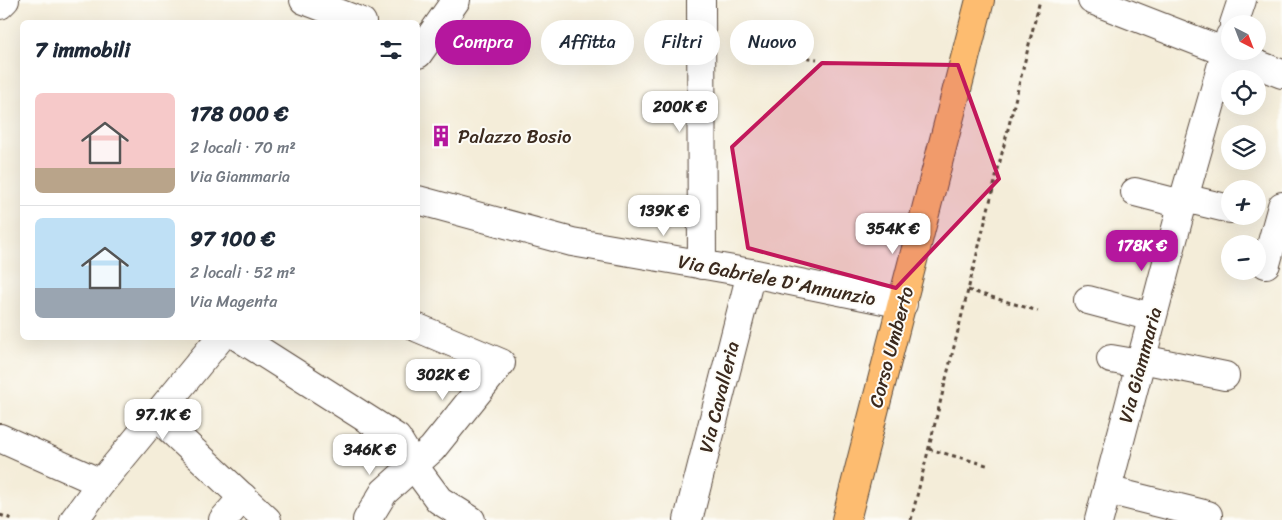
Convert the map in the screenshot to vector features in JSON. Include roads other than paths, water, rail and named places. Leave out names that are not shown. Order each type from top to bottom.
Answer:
[{"type":"main road","name":"Corso Umberto","points":[[846,520],[980,0]]},
{"type":"street","points":[[0,5],[5,0]]},
{"type":"street","points":[[304,0],[357,20]]},
{"type":"street","points":[[420,47],[456,0]]},
{"type":"street","points":[[701,0],[702,265]]},
{"type":"street","points":[[1092,0],[1221,43]]},
{"type":"street","points":[[1237,15],[1242,0]]},
{"type":"street","name":"Via Giammaria","points":[[1099,520],[1183,201],[1223,60]]},
{"type":"street","points":[[1255,60],[1282,74]]},
{"type":"street","points":[[1135,192],[1221,207]]},
{"type":"street","name":"Via Gabriele D'Annunzio","points":[[420,201],[572,242],[751,273],[903,304]]},
{"type":"street","points":[[1266,264],[1272,214]]},
{"type":"street","name":"Via Cavalleria","points":[[688,520],[751,273]]},
{"type":"street","points":[[1088,300],[1152,317]]},
{"type":"street","points":[[368,520],[384,492],[432,449],[501,363],[420,329]]},
{"type":"street","points":[[74,520],[101,483],[218,340]]},
{"type":"street","points":[[243,340],[397,438],[414,466],[439,500],[471,520]]},
{"type":"street","points":[[1111,360],[1141,361],[1225,376]]},
{"type":"street","points":[[156,416],[267,520]]},
{"type":"street","points":[[0,438],[101,483]]},
{"type":"street","points":[[1107,490],[1208,515]]},
{"type":"street","points":[[223,520],[243,497]]},
{"type":"place","name":"Palazzo Bosio","points":[[441,136]]}]
